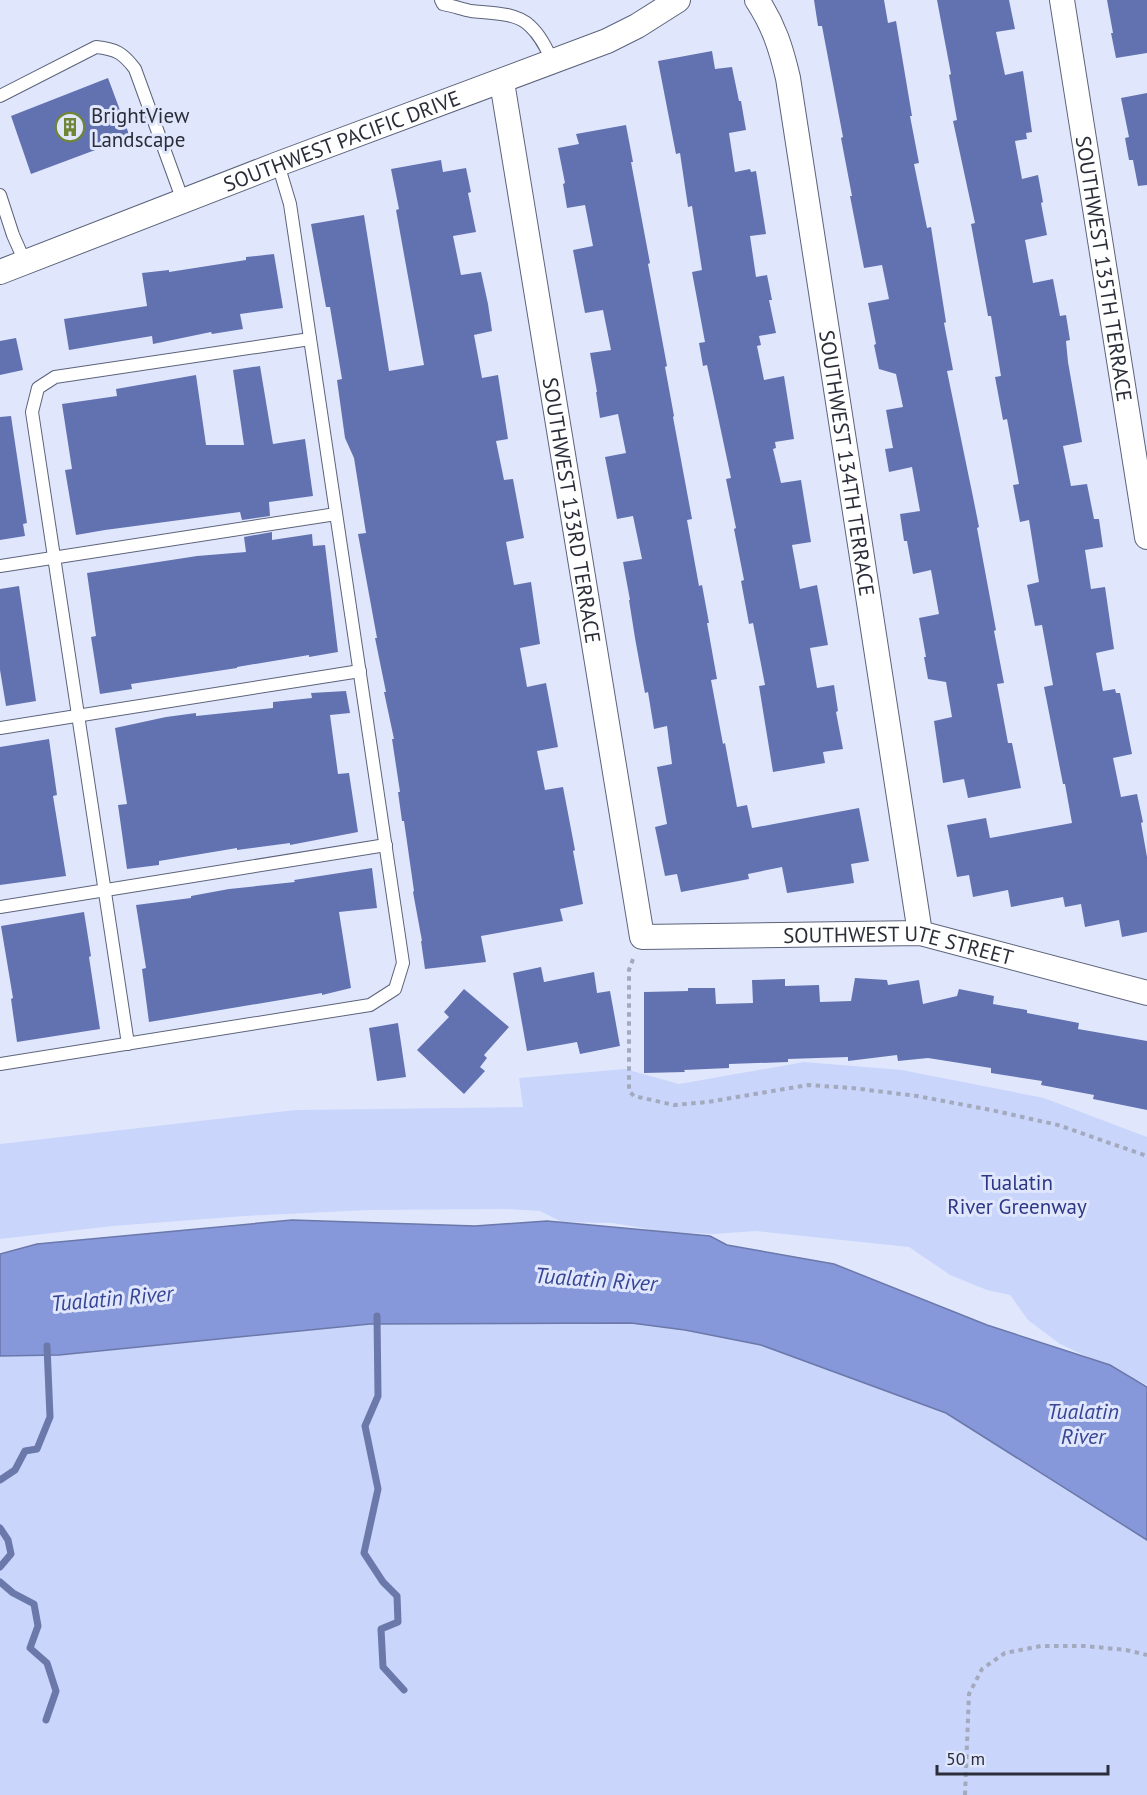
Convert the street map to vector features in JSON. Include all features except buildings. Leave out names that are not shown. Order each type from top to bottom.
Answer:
[{"type":"street","name":"SOUTHWEST PACIFIC DRIVE","points":[[0,272],[607,41],[678,0]]},
{"type":"street","name":"SOUTHWEST 134TH TERRACE","points":[[757,0],[776,33],[788,78],[920,933]]},
{"type":"street","name":"SOUTHWEST 135TH TERRACE","points":[[1062,0],[1147,537]]},
{"type":"street","name":"SOUTHWEST 133RD TERRACE","points":[[502,82],[642,936]]},
{"type":"street","name":"SOUTHWEST UTE STREET","points":[[642,936],[920,933],[1147,993]]},
{"type":"lane","points":[[441,0],[443,3],[471,11],[511,16],[529,24],[542,40],[553,62]]},
{"type":"lane","points":[[0,96],[96,47],[111,49],[125,56],[135,69],[183,201]]},
{"type":"lane","points":[[0,1064],[370,1005],[395,989],[402,963],[386,844],[290,204],[279,164]]},
{"type":"lane","points":[[0,195],[13,235],[25,262]]},
{"type":"lane","points":[[128,1044],[32,412],[38,388],[55,377],[310,339]]},
{"type":"lane","points":[[0,566],[336,514]]},
{"type":"lane","points":[[0,728],[360,671]]},
{"type":"lane","points":[[0,907],[386,844]]},
{"type":"path","points":[[642,936],[629,970],[629,1091],[634,1096],[674,1105],[708,1102],[808,1085],[852,1088],[917,1096],[1058,1125],[1147,1156]]},
{"type":"path","points":[[965,1795],[969,1694],[982,1669],[1005,1653],[1041,1646],[1084,1646],[1126,1650],[1147,1655]]},
{"type":"green space","name":"Tualatin River Greenway","points":[[804,1062],[902,1070],[1044,1098],[1147,1137],[1147,1385],[1060,1344],[1028,1320],[1010,1295],[987,1290],[950,1275],[909,1247],[756,1231],[713,1234],[664,1232],[613,1223],[562,1222],[540,1211],[506,1209],[370,1210],[245,1216],[113,1226],[0,1239],[0,1144],[296,1110],[523,1107],[519,1078],[625,1069],[679,1084]]},
{"type":"green space","points":[[631,1323],[685,1330],[761,1345],[946,1413],[1147,1540],[1147,1795],[0,1795],[0,1356],[59,1355],[370,1324]]},
{"type":"water","name":"Tualatin River","points":[[292,1220],[475,1226],[547,1221],[710,1236],[727,1245],[834,1264],[987,1325],[1110,1365],[1147,1387],[1147,1540],[946,1413],[761,1345],[685,1330],[631,1323],[370,1324],[59,1355],[0,1356],[0,1254],[37,1244]]},
{"type":"waterway","points":[[377,1316],[378,1396],[365,1426],[378,1489],[364,1553],[383,1582],[397,1596],[398,1622],[381,1629],[383,1667],[404,1690]]},
{"type":"waterway","points":[[0,1480],[15,1470],[25,1451],[37,1449],[50,1417],[47,1346]]},
{"type":"waterway","points":[[0,1528],[8,1540],[11,1554],[0,1567]]},
{"type":"waterway","points":[[0,1582],[13,1593],[34,1604],[38,1626],[30,1648],[47,1663],[56,1691],[46,1720]]},
{"type":"place","name":"BrightView Landscape","points":[[70,127]]}]
